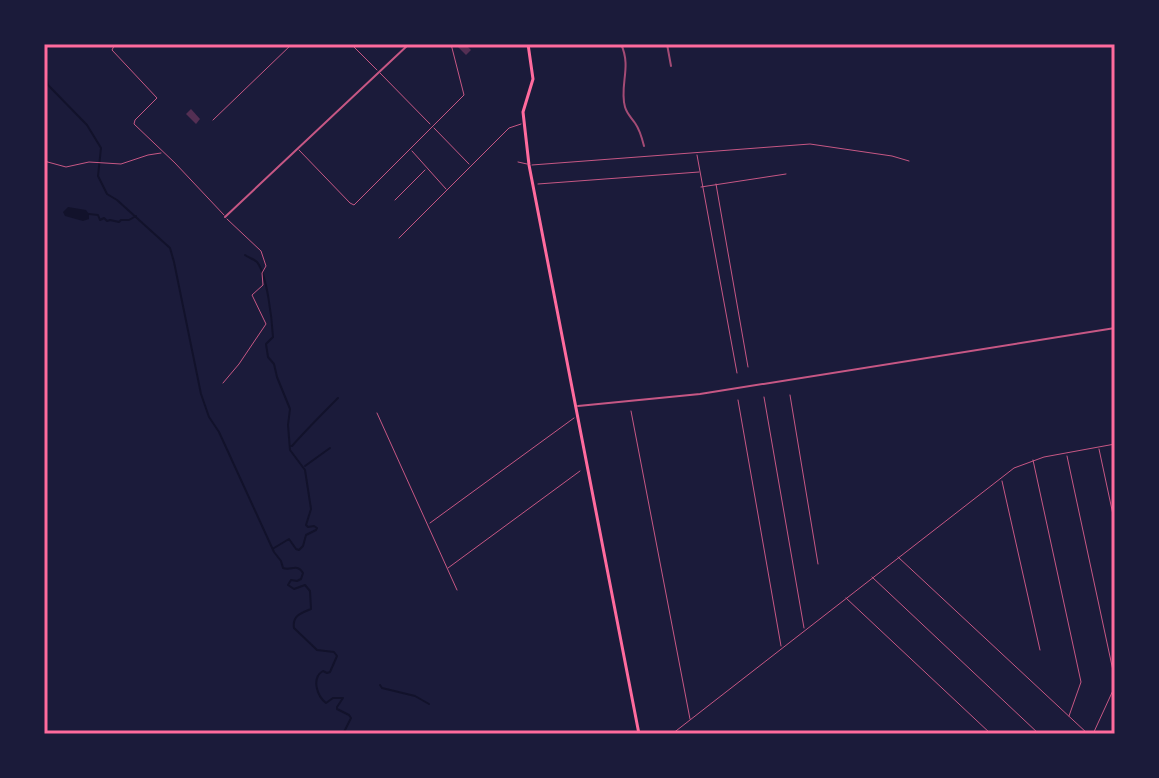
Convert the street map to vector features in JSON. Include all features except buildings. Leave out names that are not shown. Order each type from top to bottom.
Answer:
[{"type":"main road","points":[[528,44],[533,79],[525,102],[524,123],[529,165],[639,734]]},
{"type":"street","points":[[115,44],[112,50],[157,96],[134,122],[261,251],[266,266],[262,273],[263,287],[252,295],[266,325],[223,383]]},
{"type":"street","points":[[213,120],[292,44]]},
{"type":"street","points":[[351,44],[471,166]]},
{"type":"street","points":[[225,217],[409,44]]},
{"type":"street","points":[[297,148],[354,205],[464,95],[451,44]]},
{"type":"street","points":[[399,238],[509,128],[524,123]]},
{"type":"street","points":[[518,162],[529,165],[810,144],[909,161]]},
{"type":"street","points":[[410,149],[446,190]]},
{"type":"street","points":[[44,161],[66,167],[97,162],[123,164],[164,152]]},
{"type":"street","points":[[697,152],[737,373]]},
{"type":"street","points":[[395,200],[427,168]]},
{"type":"street","points":[[538,184],[699,172]]},
{"type":"street","points":[[701,187],[786,174]]},
{"type":"street","points":[[716,184],[748,367]]},
{"type":"street","points":[[574,407],[700,394],[1115,328]]},
{"type":"street","points":[[790,395],[818,564]]},
{"type":"street","points":[[764,397],[805,630]]},
{"type":"street","points":[[738,400],[781,648]]},
{"type":"street","points":[[631,411],[690,720]]},
{"type":"street","points":[[377,413],[457,590]]},
{"type":"street","points":[[428,525],[576,417]]},
{"type":"street","points":[[672,734],[1014,468],[1033,460],[1115,444]]},
{"type":"street","points":[[1098,447],[1115,524]]},
{"type":"street","points":[[1066,453],[1115,680]]},
{"type":"street","points":[[1033,460],[1081,682],[1069,716]]},
{"type":"street","points":[[448,568],[580,471]]},
{"type":"street","points":[[1001,478],[1040,650]]},
{"type":"street","points":[[898,557],[1088,734]]},
{"type":"street","points":[[872,577],[1039,734]]},
{"type":"street","points":[[846,598],[991,734]]},
{"type":"street","points":[[1093,734],[1115,686]]},
{"type":"shaded area","points":[[68,207],[86,210],[89,219],[83,221],[65,216],[63,212]]},
{"type":"waterway","points":[[44,53],[51,44]]},
{"type":"waterway","points":[[44,62],[48,85],[87,125],[101,148],[98,176],[107,194],[170,248],[201,394],[209,417],[283,568],[296,568],[303,573],[301,579],[291,580],[288,585],[294,589],[305,585],[310,591],[311,609],[296,618],[294,628],[317,650],[334,652],[337,656],[330,672],[319,674],[317,687],[326,703],[333,698],[343,698],[337,709],[351,718],[343,734]]},
{"type":"waterway","points":[[89,214],[98,215],[100,220],[104,218],[119,222],[136,216]]},
{"type":"waterway","points":[[245,255],[257,262],[264,276],[273,337],[266,344],[268,357],[274,364],[290,409],[290,450],[305,470],[311,509],[306,525],[317,528],[306,535],[299,550],[289,539],[274,548]]},
{"type":"waterway","points":[[290,446],[338,398]]},
{"type":"waterway","points":[[305,466],[330,448]]},
{"type":"waterway","points":[[380,685],[429,704]]},
{"type":"railway","points":[[621,44],[626,69],[623,91],[625,107],[638,128],[644,146]]},
{"type":"railway","points":[[667,44],[671,66]]}]
